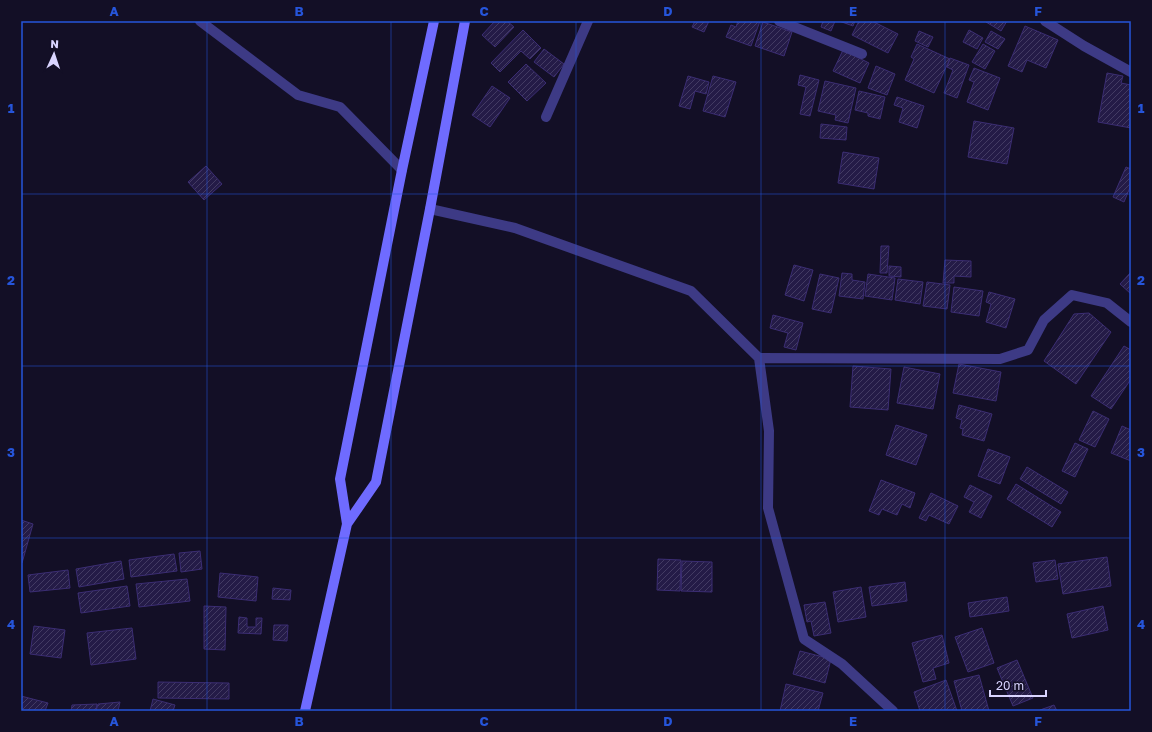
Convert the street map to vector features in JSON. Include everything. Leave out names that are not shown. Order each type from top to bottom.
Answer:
[{"type":"main road","points":[[305,711],[347,524],[340,479],[402,170],[434,21]]},
{"type":"main road","points":[[347,524],[376,482],[430,209],[465,21]]},
{"type":"street","points":[[200,21],[298,95],[340,107],[402,170]]},
{"type":"street","points":[[546,117],[588,21]]},
{"type":"street","points":[[779,21],[862,54]]},
{"type":"street","points":[[1045,21],[1084,46],[1131,72]]},
{"type":"street","points":[[430,209],[515,228],[691,291],[759,358],[769,431],[768,508],[804,638],[842,664],[893,711]]},
{"type":"street","points":[[759,358],[1000,359],[1028,350],[1044,320],[1072,295],[1107,303],[1131,322]]},
{"type":"building","points":[[495,21],[507,21],[514,27],[495,47],[482,35]]},
{"type":"building","points":[[695,21],[709,21],[704,32],[692,27]]},
{"type":"building","points":[[738,21],[760,21],[751,46],[726,37],[731,25],[736,27]]},
{"type":"building","points":[[823,21],[835,21],[831,31],[821,27]]},
{"type":"building","points":[[839,21],[855,21],[853,26]]},
{"type":"building","points":[[859,21],[872,21],[898,34],[888,53],[852,35]]},
{"type":"building","points":[[1007,21],[1001,31],[986,22]]},
{"type":"building","points":[[763,22],[792,32],[784,56],[755,46]]},
{"type":"building","points":[[1025,26],[1058,40],[1046,68],[1027,60],[1022,72],[1008,66]]},
{"type":"building","points":[[523,30],[541,48],[530,59],[521,51],[500,72],[491,63]]},
{"type":"building","points":[[969,30],[983,38],[977,49],[963,42]]},
{"type":"building","points":[[919,31],[933,37],[928,47],[915,41]]},
{"type":"building","points":[[991,31],[1005,39],[998,49],[985,42]]},
{"type":"building","points":[[917,44],[950,59],[934,93],[905,80],[914,59],[911,57]]},
{"type":"building","points":[[983,44],[995,51],[985,69],[972,62]]},
{"type":"building","points":[[544,49],[564,64],[554,77],[534,62]]},
{"type":"building","points":[[843,50],[869,63],[860,83],[833,71]]},
{"type":"building","points":[[950,58],[969,65],[957,98],[944,93],[953,70],[947,67]]},
{"type":"building","points":[[526,64],[546,83],[527,101],[508,82]]},
{"type":"building","points":[[876,66],[895,74],[887,95],[868,88]]},
{"type":"building","points":[[974,68],[1000,78],[988,110],[967,102],[974,82],[969,80]]},
{"type":"building","points":[[1107,73],[1123,76],[1121,83],[1131,85],[1131,128],[1098,122]]},
{"type":"building","points":[[800,75],[819,80],[810,116],[800,114],[806,87],[798,85]]},
{"type":"building","points":[[688,76],[709,82],[706,94],[695,91],[690,109],[679,106]]},
{"type":"building","points":[[713,76],[736,82],[725,117],[703,111]]},
{"type":"building","points":[[825,81],[856,88],[848,123],[835,120],[836,115],[818,111]]},
{"type":"building","points":[[492,86],[510,98],[490,127],[472,115]]},
{"type":"building","points":[[859,91],[885,97],[880,119],[868,116],[868,113],[855,110]]},
{"type":"building","points":[[897,97],[924,106],[917,128],[899,122],[903,108],[894,105]]},
{"type":"building","points":[[974,121],[1014,128],[1007,164],[968,157]]},
{"type":"building","points":[[821,124],[847,127],[846,140],[820,138]]},
{"type":"building","points":[[843,152],[879,158],[874,189],[838,183]]},
{"type":"building","points":[[206,166],[222,184],[204,200],[188,182]]},
{"type":"building","points":[[1126,167],[1131,169],[1131,185],[1124,202],[1113,197]]},
{"type":"building","points":[[881,246],[889,246],[887,273],[880,273]]},
{"type":"building","points":[[945,260],[971,261],[971,277],[954,276],[954,283],[943,283]]},
{"type":"building","points":[[794,265],[813,270],[804,301],[785,295]]},
{"type":"building","points":[[889,266],[901,267],[901,277],[889,276]]},
{"type":"building","points":[[1131,272],[1131,294],[1120,284]]},
{"type":"building","points":[[842,273],[852,274],[852,280],[865,282],[863,299],[839,296]]},
{"type":"building","points":[[820,274],[839,278],[831,313],[812,309]]},
{"type":"building","points":[[868,274],[895,278],[892,300],[865,296]]},
{"type":"building","points":[[898,279],[923,282],[920,304],[895,300]]},
{"type":"building","points":[[927,282],[950,285],[947,309],[923,306]]},
{"type":"building","points":[[954,287],[983,291],[979,316],[951,312]]},
{"type":"building","points":[[989,292],[1015,299],[1006,328],[986,322],[991,304],[986,302]]},
{"type":"building","points":[[1089,313],[1111,332],[1076,384],[1044,361],[1074,314]]},
{"type":"building","points":[[773,315],[803,323],[796,350],[784,347],[788,333],[770,328]]},
{"type":"building","points":[[1124,346],[1131,350],[1131,379],[1111,409],[1091,396]]},
{"type":"building","points":[[959,364],[1001,372],[996,401],[953,393]]},
{"type":"building","points":[[853,366],[891,369],[888,410],[850,407]]},
{"type":"building","points":[[904,367],[940,374],[933,409],[897,403]]},
{"type":"building","points":[[959,405],[992,414],[984,441],[962,435],[963,429],[960,428],[962,420],[956,418]]},
{"type":"building","points":[[1093,411],[1109,419],[1095,447],[1079,440]]},
{"type":"building","points":[[896,425],[927,435],[916,465],[886,455]]},
{"type":"building","points":[[1122,426],[1131,430],[1131,461],[1111,453]]},
{"type":"building","points":[[1075,443],[1088,449],[1075,477],[1062,471]]},
{"type":"building","points":[[988,449],[1010,457],[1000,484],[978,476]]},
{"type":"building","points":[[1027,467],[1068,492],[1061,504],[1020,479]]},
{"type":"building","points":[[881,480],[915,493],[910,508],[902,504],[897,515],[882,509],[879,515],[869,511]]},
{"type":"building","points":[[1016,484],[1061,512],[1052,527],[1007,499]]},
{"type":"building","points":[[970,485],[992,496],[981,518],[969,512],[974,502],[964,497]]},
{"type":"building","points":[[931,493],[958,506],[949,524],[929,515],[926,521],[919,518]]},
{"type":"building","points":[[21,520],[33,524],[22,563],[21,563]]},
{"type":"building","points":[[200,551],[202,569],[181,572],[179,553]]},
{"type":"building","points":[[174,554],[177,571],[131,577],[129,560]]},
{"type":"building","points":[[1107,557],[1111,586],[1063,594],[1058,564]]},
{"type":"building","points":[[658,559],[681,560],[680,591],[657,590]]},
{"type":"building","points":[[1055,560],[1058,579],[1036,582],[1033,563]]},
{"type":"building","points":[[121,561],[124,579],[79,587],[76,569]]},
{"type":"building","points":[[682,561],[712,562],[712,592],[681,591]]},
{"type":"building","points":[[68,570],[70,588],[30,592],[28,575]]},
{"type":"building","points":[[220,573],[258,577],[256,601],[218,597]]},
{"type":"building","points":[[187,579],[190,601],[139,607],[136,584]]},
{"type":"building","points":[[905,582],[907,601],[872,606],[869,587]]},
{"type":"building","points":[[127,586],[130,606],[81,613],[78,593]]},
{"type":"building","points":[[861,587],[866,617],[838,622],[833,592]]},
{"type":"building","points":[[273,588],[291,590],[290,600],[272,599]]},
{"type":"building","points":[[1007,597],[1009,611],[970,617],[968,603]]},
{"type":"building","points":[[825,602],[831,633],[814,636],[811,621],[807,622],[804,605]]},
{"type":"building","points":[[204,606],[226,607],[225,650],[204,649]]},
{"type":"building","points":[[1103,606],[1108,630],[1072,638],[1067,614]]},
{"type":"building","points":[[239,617],[247,618],[247,627],[256,627],[256,618],[262,618],[261,634],[238,633]]},
{"type":"building","points":[[274,625],[288,625],[287,641],[273,640]]},
{"type":"building","points":[[34,626],[65,630],[61,658],[30,654]]},
{"type":"building","points":[[132,628],[136,659],[91,665],[87,633]]},
{"type":"building","points":[[982,628],[994,663],[968,672],[955,637]]},
{"type":"building","points":[[942,635],[949,663],[933,668],[936,679],[923,682],[912,643]]},
{"type":"building","points":[[800,651],[831,659],[825,683],[793,674]]},
{"type":"building","points":[[1017,660],[1033,698],[1013,706],[997,668]]},
{"type":"building","points":[[979,675],[989,711],[962,711],[954,681]]},
{"type":"building","points":[[946,680],[957,711],[920,711],[914,692]]},
{"type":"building","points":[[158,682],[229,683],[229,699],[158,698]]},
{"type":"building","points":[[786,684],[823,693],[818,711],[780,711]]},
{"type":"building","points":[[21,696],[48,703],[45,711],[21,711]]},
{"type":"building","points":[[153,699],[175,705],[173,711],[150,711]]},
{"type":"building","points":[[120,702],[118,711],[96,711],[98,704]]},
{"type":"building","points":[[97,704],[96,711],[71,711],[72,705]]},
{"type":"building","points":[[1054,705],[1057,711],[1040,711],[1040,710]]}]
